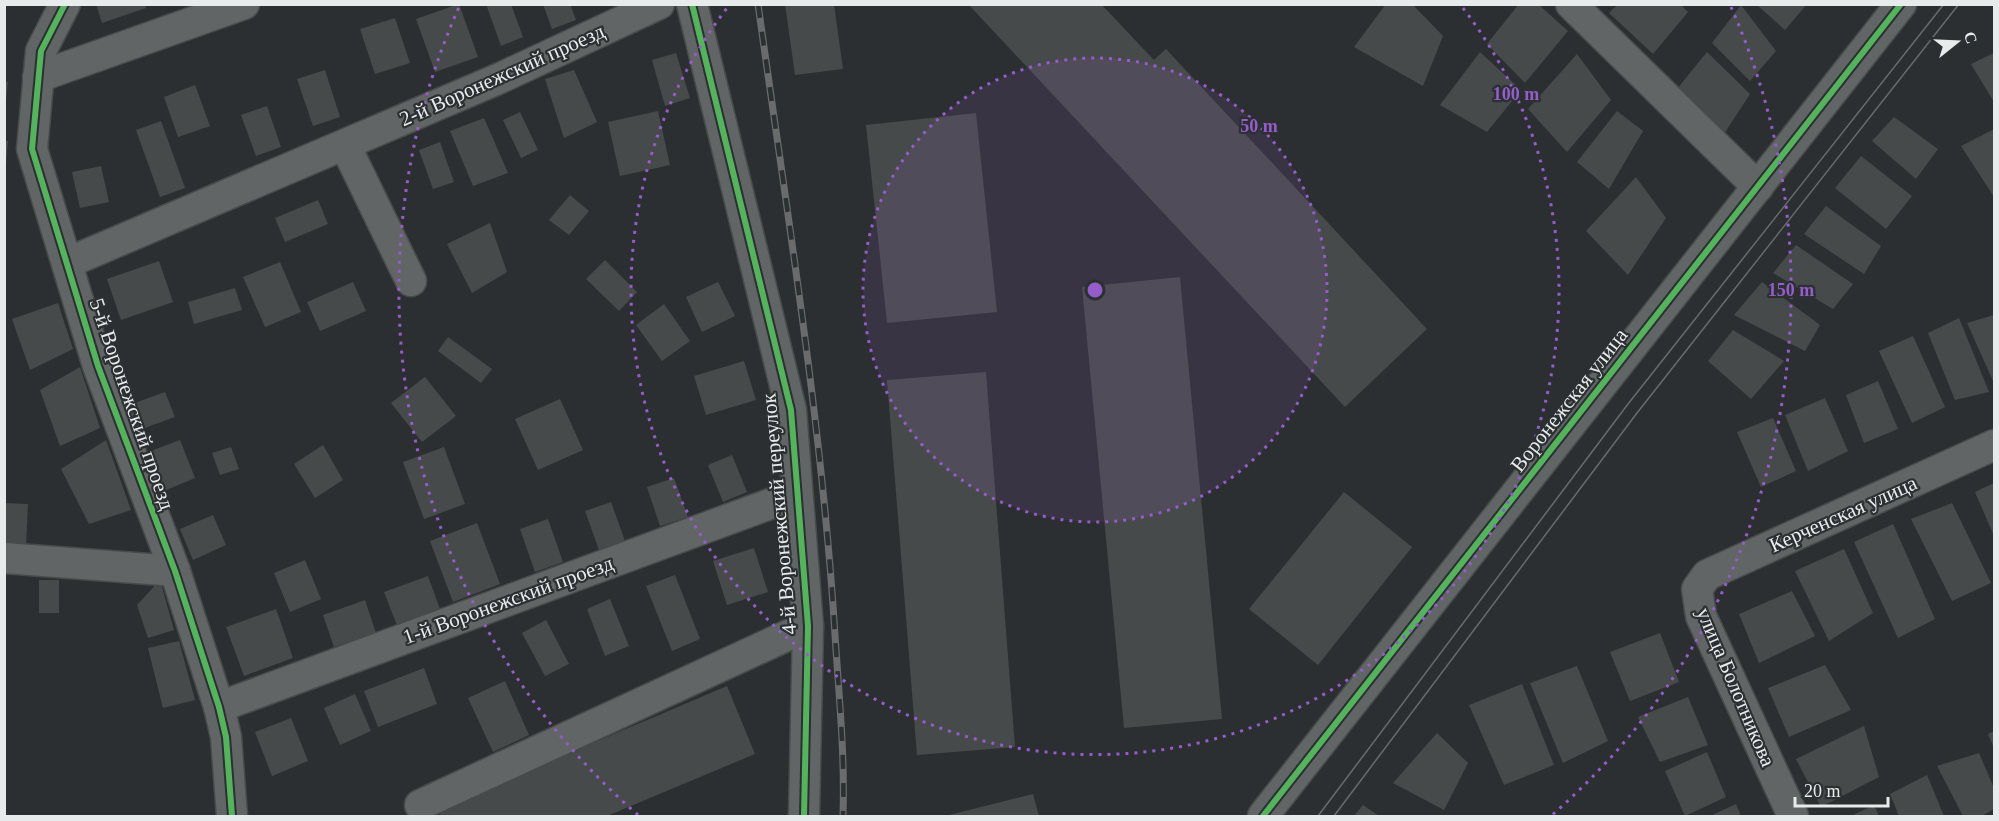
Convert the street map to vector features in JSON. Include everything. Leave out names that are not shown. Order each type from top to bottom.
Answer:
[{"type":"street","name":"5-й Воронежский проезд","points":[[65,4],[40,51],[32,149],[98,366],[175,572],[219,707],[226,737],[232,816]]},
{"type":"street","points":[[38,77],[244,4]]},
{"type":"street","name":"2-й Воронежский проезд","points":[[67,263],[498,79],[659,4]]},
{"type":"street","name":"4-й Воронежский переулок","points":[[692,4],[791,410],[808,626],[804,816]]},
{"type":"street","name":"Воронежская улица","points":[[1263,816],[1901,4]]},
{"type":"street","points":[[1571,5],[1758,187]]},
{"type":"street","points":[[345,145],[411,281]]},
{"type":"street","name":"Керченская улица","points":[[1697,589],[1707,575],[1995,445]]},
{"type":"street","name":"1-й Воронежский проезд","points":[[219,707],[797,494]]},
{"type":"street","points":[[4,558],[175,572]]},
{"type":"street","name":"улица Болотникова","points":[[1697,589],[1701,616],[1793,816]]},
{"type":"street","points":[[420,805],[808,626]]},
{"type":"building","points":[[96,4],[145,4],[146,8],[102,23]]},
{"type":"building","points":[[459,4],[478,57],[435,72],[416,19]]},
{"type":"building","points":[[486,4],[511,4],[523,37],[501,46]]},
{"type":"building","points":[[543,4],[570,4],[576,20],[552,29]]},
{"type":"building","points":[[785,4],[834,4],[843,69],[795,75]]},
{"type":"building","points":[[968,4],[1101,4],[1154,60],[1166,49],[1427,329],[1345,407]]},
{"type":"building","points":[[1386,4],[1412,4],[1443,36],[1423,86],[1354,47]]},
{"type":"building","points":[[1519,4],[1538,4],[1568,31],[1525,83],[1487,44]]},
{"type":"building","points":[[1618,4],[1680,4],[1688,12],[1653,54],[1609,13]]},
{"type":"building","points":[[1756,4],[1807,4],[1785,30]]},
{"type":"building","points":[[1741,5],[1776,51],[1750,81],[1712,43]]},
{"type":"building","points":[[395,18],[410,63],[375,74],[360,29]]},
{"type":"building","points":[[1480,52],[1521,90],[1487,132],[1440,105]]},
{"type":"building","points":[[1707,52],[1750,94],[1724,134],[1677,89]]},
{"type":"building","points":[[676,53],[690,98],[665,106],[652,60]]},
{"type":"building","points":[[1994,53],[1994,102],[1971,64]]},
{"type":"building","points":[[1577,54],[1611,100],[1567,152],[1528,109]]},
{"type":"building","points":[[325,70],[340,117],[313,126],[297,79]]},
{"type":"building","points":[[574,70],[597,122],[564,138],[545,79]]},
{"type":"building","points":[[4,82],[8,82],[6,100],[4,100]]},
{"type":"building","points":[[195,85],[210,126],[178,137],[164,97]]},
{"type":"building","points":[[267,106],[281,147],[256,156],[241,115]]},
{"type":"building","points":[[658,111],[670,165],[620,176],[608,122]]},
{"type":"building","points":[[1617,111],[1643,131],[1609,189],[1577,162]]},
{"type":"building","points":[[520,112],[538,150],[521,158],[503,120]]},
{"type":"building","points":[[976,113],[997,312],[887,323],[866,125]]},
{"type":"building","points":[[1894,117],[1938,149],[1916,179],[1872,141]]},
{"type":"building","points":[[484,118],[508,173],[473,186],[450,131]]},
{"type":"building","points":[[161,121],[185,188],[160,197],[136,130]]},
{"type":"building","points":[[1994,129],[1994,197],[1961,146]]},
{"type":"building","points":[[4,141],[8,141],[6,164],[4,164]]},
{"type":"building","points":[[440,142],[454,182],[433,189],[419,150]]},
{"type":"building","points":[[1861,156],[1912,196],[1886,229],[1835,188]]},
{"type":"building","points":[[101,166],[109,202],[80,208],[72,172]]},
{"type":"building","points":[[1636,177],[1666,218],[1628,275],[1586,231]]},
{"type":"building","points":[[570,195],[589,211],[569,235],[549,220]]},
{"type":"building","points":[[318,200],[328,224],[285,242],[275,218]]},
{"type":"building","points":[[1826,206],[1881,246],[1864,274],[1804,234]]},
{"type":"building","points":[[490,223],[507,272],[472,293],[447,244]]},
{"type":"building","points":[[1796,245],[1853,284],[1833,309],[1773,273]]},
{"type":"building","points":[[605,260],[637,292],[619,311],[586,279]]},
{"type":"building","points":[[159,261],[173,302],[121,320],[107,279]]},
{"type":"building","points":[[280,262],[301,312],[265,327],[243,277]]},
{"type":"building","points":[[1180,277],[1222,719],[1124,728],[1082,287]]},
{"type":"building","points":[[353,282],[366,311],[320,331],[307,302]]},
{"type":"building","points":[[718,282],[735,316],[702,332],[686,297]]},
{"type":"building","points":[[1762,282],[1820,325],[1805,351],[1734,315]]},
{"type":"building","points":[[235,288],[242,310],[194,324],[188,302]]},
{"type":"building","points":[[58,303],[73,349],[30,370],[12,319]]},
{"type":"building","points":[[664,304],[690,341],[662,361],[636,325]]},
{"type":"building","points":[[1994,315],[1994,383],[1967,323]]},
{"type":"building","points":[[1959,318],[1989,392],[1955,400],[1928,333]]},
{"type":"building","points":[[1733,330],[1784,361],[1751,399],[1708,361]]},
{"type":"building","points":[[1913,336],[1945,407],[1912,423],[1879,351]]},
{"type":"building","points":[[448,337],[492,369],[481,383],[438,351]]},
{"type":"building","points":[[744,361],[756,400],[706,415],[694,376]]},
{"type":"building","points":[[80,367],[100,428],[60,446],[40,390]]},
{"type":"building","points":[[986,372],[1015,747],[917,755],[887,380]]},
{"type":"building","points":[[425,377],[456,416],[422,442],[391,403]]},
{"type":"building","points":[[1878,381],[1898,429],[1864,443],[1846,395]]},
{"type":"building","points":[[165,392],[175,417],[139,430],[129,405]]},
{"type":"building","points":[[1825,398],[1848,451],[1808,471],[1785,415]]},
{"type":"building","points":[[560,399],[583,450],[538,470],[515,419]]},
{"type":"building","points":[[1773,418],[1796,471],[1761,487],[1737,432]]},
{"type":"building","points":[[106,440],[131,510],[89,524],[61,469]]},
{"type":"building","points":[[180,440],[195,478],[164,491],[148,452]]},
{"type":"building","points":[[323,445],[343,480],[315,498],[294,464]]},
{"type":"building","points":[[231,447],[239,469],[220,475],[212,453]]},
{"type":"building","points":[[444,447],[465,504],[424,519],[403,462]]},
{"type":"building","points":[[732,455],[747,492],[723,502],[708,465]]},
{"type":"building","points":[[674,478],[688,517],[660,526],[647,487]]},
{"type":"building","points":[[1994,483],[1994,536],[1975,492]]},
{"type":"building","points":[[1344,492],[1412,547],[1318,665],[1249,609]]},
{"type":"building","points":[[611,502],[625,541],[599,550],[585,511]]},
{"type":"building","points":[[4,503],[28,504],[26,546],[4,544]]},
{"type":"building","points":[[1952,503],[1991,583],[1952,601],[1911,519]]},
{"type":"building","points":[[213,515],[226,545],[193,560],[180,529]]},
{"type":"building","points":[[548,519],[563,562],[535,572],[520,529]]},
{"type":"building","points":[[477,523],[500,584],[453,602],[430,541]]},
{"type":"building","points":[[1893,524],[1935,619],[1898,638],[1854,542]]},
{"type":"building","points":[[754,548],[768,592],[727,605],[713,561]]},
{"type":"building","points":[[1844,549],[1873,613],[1829,641],[1795,571]]},
{"type":"building","points":[[305,560],[321,599],[290,612],[274,573]]},
{"type":"building","points":[[675,575],[700,639],[672,651],[646,586]]},
{"type":"building","points":[[428,576],[441,612],[398,628],[384,592]]},
{"type":"building","points":[[39,580],[59,580],[59,613],[39,613]]},
{"type":"building","points":[[160,580],[174,630],[148,638],[137,605]]},
{"type":"building","points":[[1792,591],[1815,636],[1759,663],[1739,614]]},
{"type":"building","points":[[610,599],[629,646],[605,656],[587,609]]},
{"type":"building","points":[[365,600],[376,633],[334,647],[323,615]]},
{"type":"building","points":[[276,609],[293,658],[244,676],[226,627]]},
{"type":"building","points":[[546,620],[569,664],[545,676],[522,633]]},
{"type":"building","points":[[1660,633],[1679,682],[1630,701],[1610,652]]},
{"type":"building","points":[[179,641],[195,700],[163,708],[148,648]]},
{"type":"building","points":[[1825,665],[1851,710],[1789,737],[1768,688]]},
{"type":"building","points":[[1577,666],[1608,741],[1563,763],[1530,683]]},
{"type":"building","points":[[424,668],[437,704],[378,727],[364,691]]},
{"type":"building","points":[[505,681],[529,735],[493,752],[468,698]]},
{"type":"building","points":[[1522,684],[1554,765],[1504,785],[1469,705]]},
{"type":"building","points":[[727,686],[755,754],[607,816],[441,816],[438,809]]},
{"type":"building","points":[[355,694],[371,731],[340,745],[324,708]]},
{"type":"building","points":[[1688,697],[1708,745],[1660,762],[1638,717]]},
{"type":"building","points":[[291,718],[308,761],[272,776],[255,732]]},
{"type":"building","points":[[1864,726],[1879,777],[1821,807],[1796,759]]},
{"type":"building","points":[[1994,731],[1994,748],[1988,734]]},
{"type":"building","points":[[1437,733],[1468,763],[1444,810],[1393,783]]},
{"type":"building","points":[[1707,752],[1726,797],[1685,816],[1665,771]]},
{"type":"building","points":[[1979,753],[1994,788],[1994,809],[1982,816],[1963,816],[1937,766]]},
{"type":"building","points":[[1927,775],[1944,816],[1899,816],[1890,794]]},
{"type":"building","points":[[1033,794],[1039,816],[945,816]]},
{"type":"building","points":[[1736,804],[1741,816],[1710,816]]},
{"type":"building","points":[[1363,805],[1379,816],[1354,816]]},
{"type":"building","points":[[1874,805],[1879,816],[1851,816]]},
{"type":"tram line","points":[[1318,816],[1628,404],[1944,4]]},
{"type":"tram line","points":[[1334,816],[1637,413],[1959,4]]},
{"type":"railway","points":[[758,4],[822,477],[841,726],[843,816]]},
{"type":"cycle path","points":[[65,4],[41,51],[32,149],[98,366],[175,571],[219,707],[226,737],[232,816]]},
{"type":"cycle path","points":[[692,4],[791,410],[808,626],[804,816]]},
{"type":"cycle path","points":[[1263,816],[1901,4]]}]
